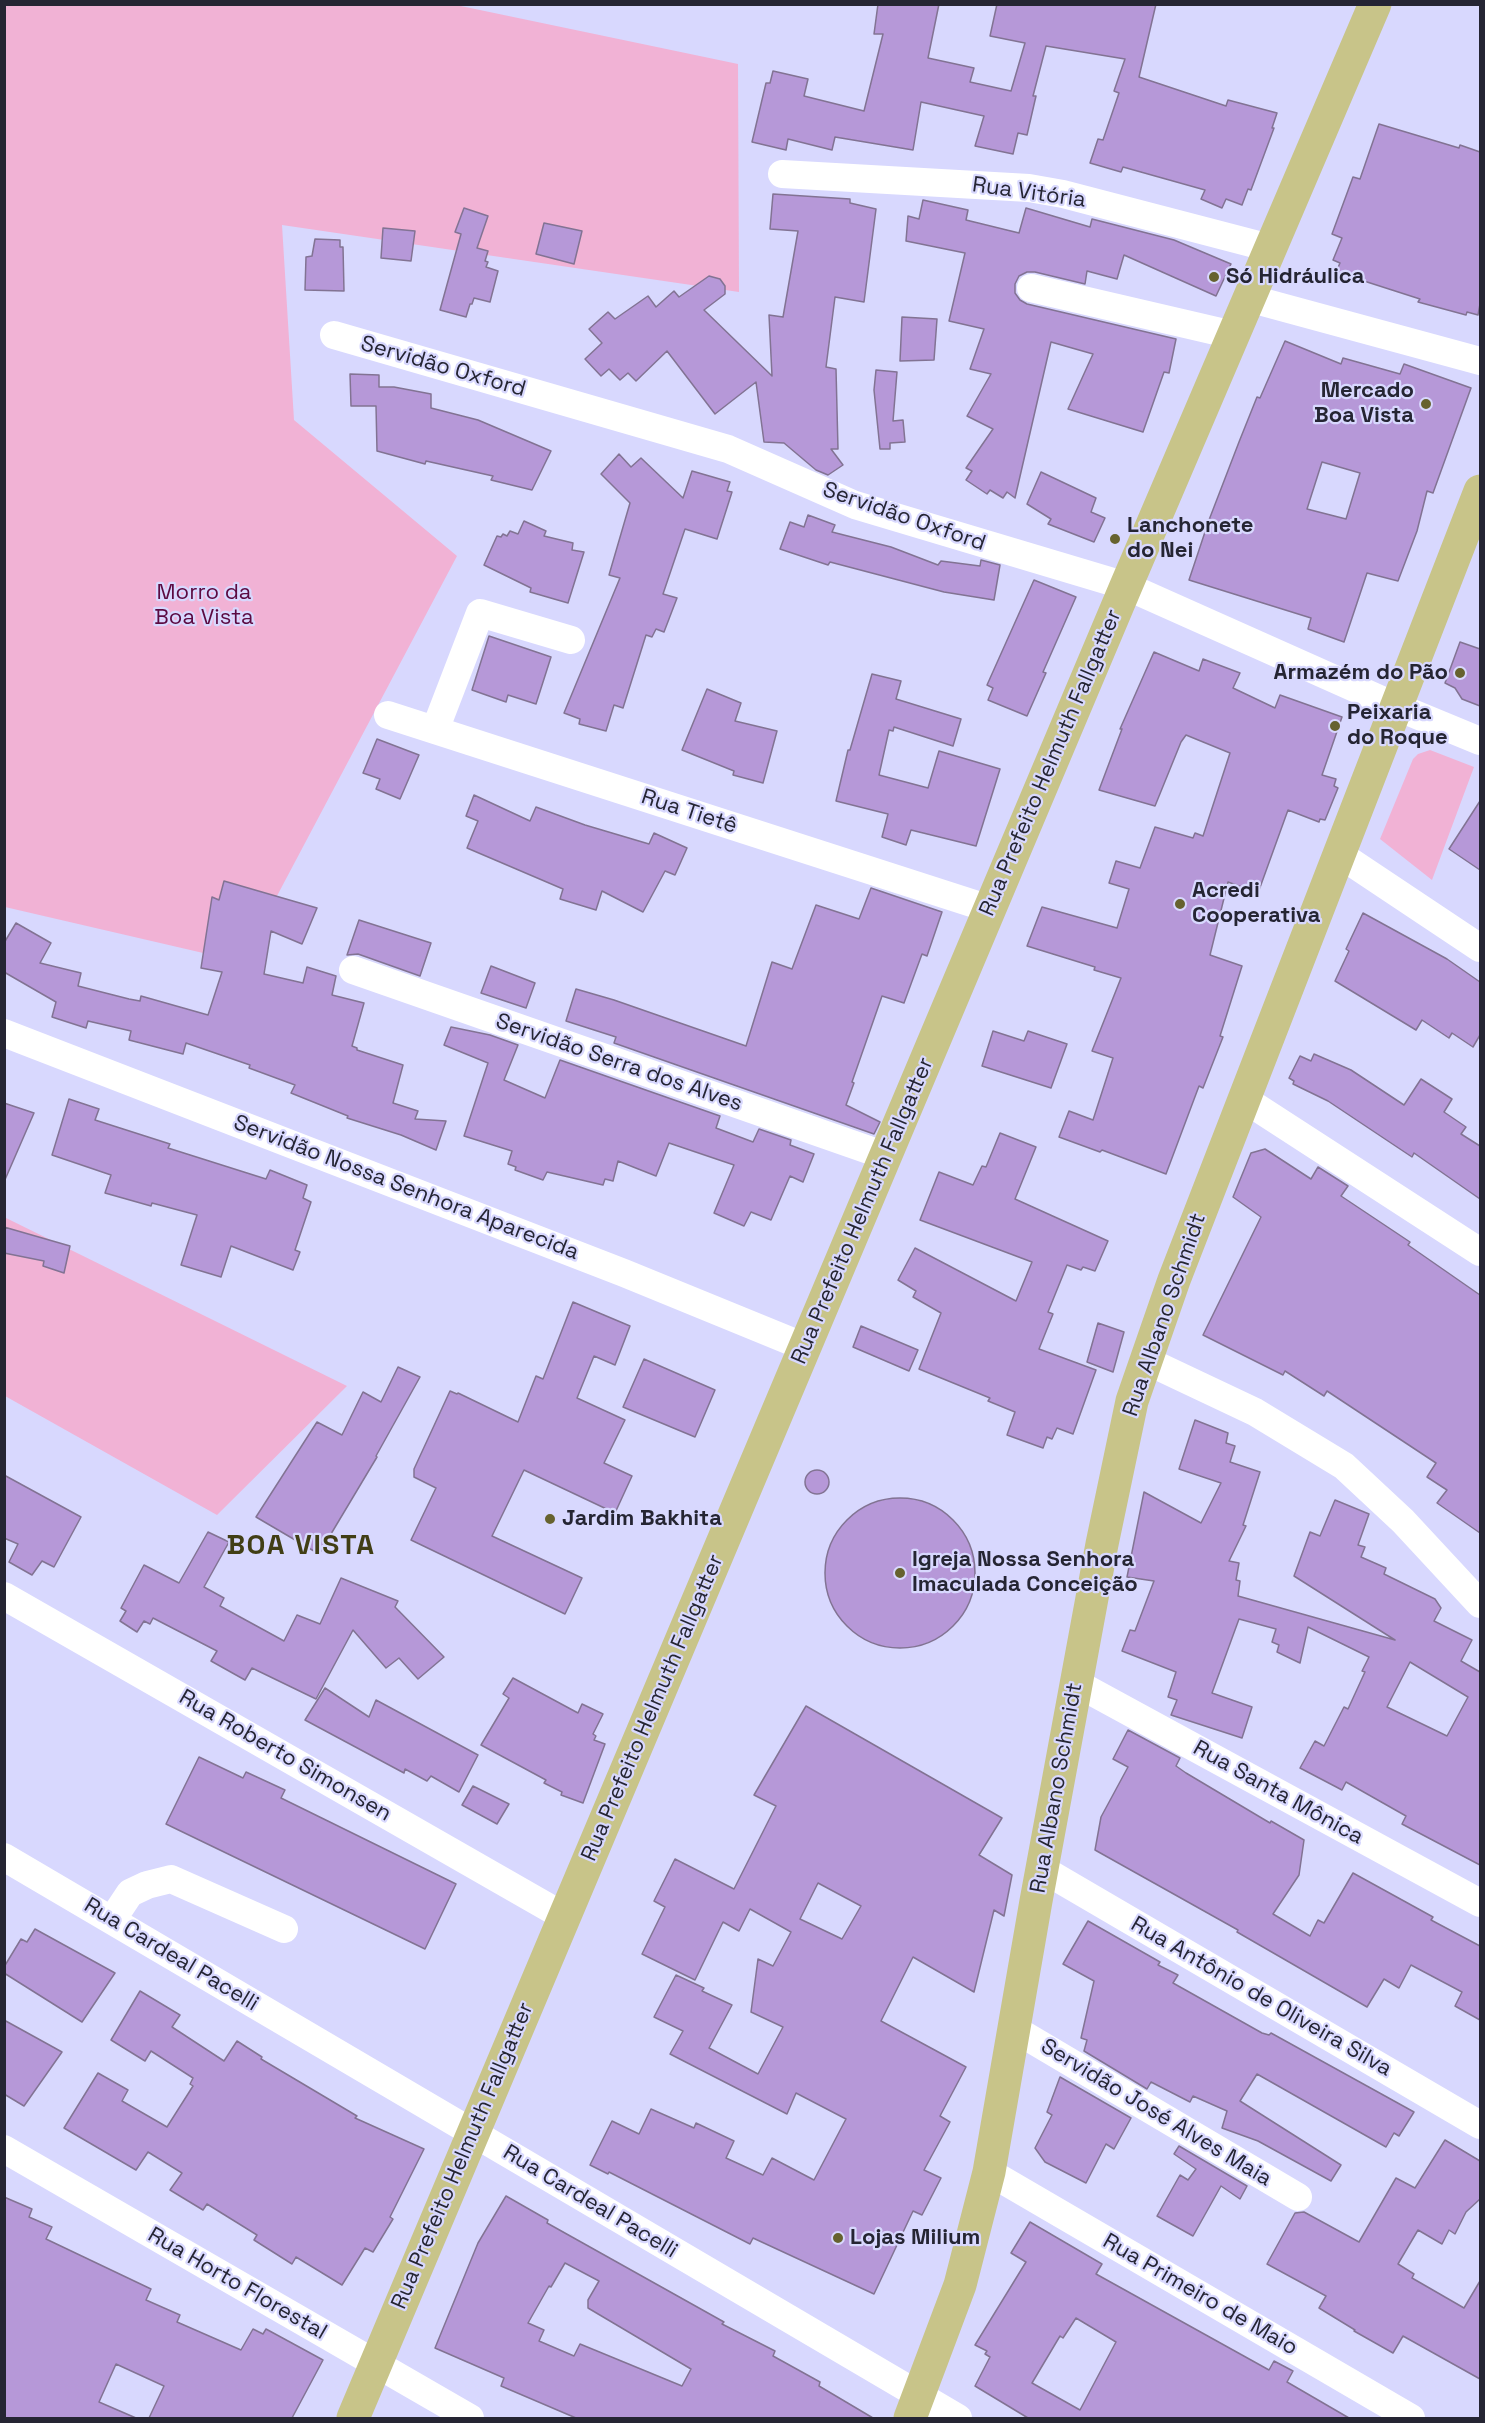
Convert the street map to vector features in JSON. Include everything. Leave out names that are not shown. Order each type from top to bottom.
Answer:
[{"type":"main road","name":"Rua Prefeito Helmuth Fallgatter","points":[[353,2418],[1126,586],[1375,4]]},
{"type":"main road","name":"Rua Albano Schmidt","points":[[915,2407],[960,2285],[990,2172],[1076,1683],[1106,1522],[1132,1401],[1174,1280],[1480,491]]},
{"type":"street","name":"Rua Vitória","points":[[782,174],[1029,188],[1063,194],[1270,248]]},
{"type":"street","points":[[1031,288],[1233,334]]},
{"type":"street","points":[[1248,298],[1480,361]]},
{"type":"street","name":"Servidão Oxford","points":[[334,335],[728,449],[874,511],[1126,586],[1395,706],[1480,741]]},
{"type":"street","points":[[435,730],[480,613],[571,640]]},
{"type":"street","name":"Rua Tietê","points":[[388,715],[990,909]]},
{"type":"street","points":[[1339,854],[1480,948]]},
{"type":"street","name":"Servidão Serra dos Alves","points":[[353,970],[886,1156]]},
{"type":"street","name":"Servidão Nossa Senhora Aparecida","points":[[4,1034],[602,1264],[805,1347]]},
{"type":"street","points":[[1244,1099],[1480,1252]]},
{"type":"street","points":[[1145,1360],[1256,1412],[1344,1466],[1403,1521],[1480,1604]]},
{"type":"street","name":"Rua Roberto Simonsen","points":[[4,1596],[565,1917]]},
{"type":"street","name":"Rua Santa Mônica","points":[[1076,1683],[1480,1903]]},
{"type":"street","name":"Rua Cardeal Pacelli","points":[[4,1857],[473,2133],[915,2407],[958,2418]]},
{"type":"street","name":"Rua Antônio de Oliveira Silva","points":[[1042,1869],[1480,2125]]},
{"type":"street","points":[[112,1920],[130,1893],[147,1885],[171,1879],[284,1929]]},
{"type":"street","name":"Servidão José Alves Maia","points":[[1014,2029],[1298,2197]]},
{"type":"street","name":"Rua Horto Florestal","points":[[4,2149],[470,2418]]},
{"type":"street","name":"Rua Primeiro de Maio","points":[[990,2172],[1411,2418]]},
{"type":"green space","name":"Morro da Boa Vista","points":[[53,4],[456,5],[738,64],[739,292],[282,225],[294,420],[457,556],[242,962],[5,907],[4,6]]},
{"type":"green space","points":[[1430,750],[1474,767],[1432,880],[1380,839],[1413,759],[1418,754]]},
{"type":"green space","points":[[4,1217],[347,1386],[217,1515],[5,1396]]},
{"type":"building","points":[[878,4],[939,4],[928,58],[974,68],[970,82],[1011,91],[1025,43],[990,36],[997,4],[1156,4],[1139,77],[1226,106],[1228,100],[1277,113],[1272,128],[1274,128],[1251,190],[1248,189],[1242,205],[1226,199],[1222,208],[1201,199],[1205,190],[1123,167],[1121,172],[1090,163],[1098,139],[1103,140],[1119,93],[1114,91],[1125,59],[1046,46],[1033,96],[1036,96],[1027,135],[1018,133],[1013,154],[975,146],[984,116],[921,102],[913,150],[835,137],[832,150],[788,139],[786,150],[752,142],[766,83],[770,83],[773,71],[808,79],[804,96],[864,111],[883,34],[874,34]]},
{"type":"building","points":[[1379,124],[1480,152],[1480,304],[1478,315],[1467,312],[1466,315],[1418,302],[1420,299],[1336,272],[1340,263],[1333,260],[1342,238],[1332,234],[1353,177],[1360,179]]},
{"type":"building","points":[[773,194],[850,199],[850,203],[876,209],[864,302],[835,297],[826,367],[836,369],[838,449],[831,449],[843,465],[828,475],[816,470],[784,443],[764,442],[756,382],[715,414],[667,351],[636,381],[628,373],[620,380],[609,369],[601,376],[585,359],[602,343],[589,329],[608,312],[615,319],[648,296],[656,307],[674,291],[679,297],[709,276],[720,279],[725,286],[725,294],[704,310],[772,376],[769,315],[783,317],[798,231],[770,229]]},
{"type":"building","points":[[923,200],[968,210],[966,220],[1019,233],[1026,208],[1090,227],[1092,219],[1174,240],[1231,264],[1216,296],[1124,255],[1117,279],[1087,271],[1085,284],[1035,272],[1027,272],[1019,276],[1015,284],[1015,293],[1027,304],[1176,339],[1169,373],[1164,372],[1143,432],[1068,409],[1093,354],[1051,342],[1015,498],[1007,492],[1003,498],[990,490],[987,494],[966,480],[972,471],[966,468],[993,429],[967,416],[991,374],[970,369],[984,329],[949,321],[965,253],[906,241],[908,216],[919,219]]},
{"type":"building","points":[[464,208],[488,216],[477,248],[488,251],[486,267],[498,271],[490,302],[474,298],[466,317],[440,310],[461,234],[455,232]]},
{"type":"building","points":[[544,223],[582,231],[574,264],[536,254]]},
{"type":"building","points":[[383,228],[415,231],[411,261],[381,258]]},
{"type":"building","points":[[315,239],[340,240],[340,247],[343,247],[344,291],[305,290],[306,257],[312,256]]},
{"type":"building","points":[[902,317],[937,319],[934,360],[900,361]]},
{"type":"building","points":[[1285,341],[1341,364],[1343,358],[1400,374],[1404,364],[1471,388],[1433,493],[1427,491],[1417,531],[1398,581],[1367,573],[1344,642],[1308,629],[1311,618],[1189,580],[1239,442],[1257,397],[1260,398]],"holes":[[[1322,462],[1360,473],[1346,519],[1307,509]]]},
{"type":"building","points":[[876,370],[897,372],[893,421],[903,420],[905,442],[890,443],[890,449],[880,449],[874,390]]},
{"type":"building","points":[[350,374],[379,375],[379,387],[394,387],[431,394],[431,408],[478,420],[551,451],[532,490],[491,480],[493,476],[426,461],[425,464],[377,451],[376,406],[351,406]]},
{"type":"building","points":[[619,454],[631,467],[641,458],[683,498],[692,471],[730,482],[727,491],[732,492],[717,539],[685,529],[663,594],[677,598],[664,632],[656,629],[652,637],[646,635],[623,708],[614,705],[606,731],[579,724],[580,719],[564,713],[620,578],[609,575],[630,503],[601,474]]},
{"type":"building","points":[[1041,472],[1096,498],[1091,512],[1105,518],[1094,542],[1048,524],[1051,519],[1027,504]]},
{"type":"building","points":[[808,515],[835,525],[832,532],[891,547],[938,565],[941,561],[980,566],[981,560],[1000,565],[994,600],[944,592],[830,562],[828,565],[780,549],[790,522],[804,527]]},
{"type":"building","points":[[524,521],[546,531],[544,536],[573,543],[572,550],[584,552],[568,603],[530,592],[531,588],[484,565],[497,536],[501,537],[503,534],[507,536],[510,531],[518,534]]},
{"type":"building","points":[[1034,580],[1076,597],[1043,672],[1046,673],[1027,716],[988,700],[993,688],[987,685]]},
{"type":"building","points":[[489,636],[551,657],[536,704],[508,695],[506,702],[472,690]]},
{"type":"building","points":[[1460,642],[1480,649],[1480,706],[1462,699],[1455,688],[1445,683]]},
{"type":"building","points":[[1154,652],[1199,671],[1203,659],[1240,673],[1233,688],[1275,708],[1280,695],[1342,717],[1322,775],[1336,779],[1334,786],[1338,788],[1325,820],[1320,819],[1319,822],[1288,810],[1258,893],[1228,882],[1210,955],[1242,966],[1220,1036],[1223,1037],[1203,1088],[1199,1086],[1166,1174],[1059,1137],[1069,1111],[1093,1120],[1113,1058],[1092,1051],[1121,978],[1094,970],[1095,967],[1027,946],[1042,907],[1117,928],[1129,889],[1109,883],[1116,861],[1140,868],[1155,827],[1193,838],[1195,833],[1203,836],[1230,753],[1186,735],[1155,806],[1099,790],[1122,729],[1120,729]]},
{"type":"building","points":[[872,674],[901,681],[896,699],[961,719],[953,746],[894,727],[893,731],[889,730],[879,775],[928,788],[939,751],[1000,769],[976,846],[911,830],[906,845],[882,837],[888,814],[836,801],[848,750],[850,750]]},
{"type":"building","points":[[707,689],[741,703],[735,721],[777,731],[763,783],[733,775],[734,771],[682,750]]},
{"type":"building","points":[[377,739],[419,755],[400,799],[376,789],[380,779],[363,773]]},
{"type":"building","points":[[474,795],[530,821],[536,807],[585,825],[649,844],[654,833],[687,848],[675,875],[665,871],[643,912],[602,891],[596,910],[560,899],[563,889],[467,848],[478,821],[466,816]]},
{"type":"building","points":[[1480,801],[1480,870],[1449,849]]},
{"type":"building","points":[[224,881],[317,908],[302,944],[271,931],[264,974],[303,983],[307,967],[336,976],[332,995],[364,1003],[352,1046],[357,1050],[403,1065],[393,1103],[418,1111],[415,1119],[446,1121],[436,1150],[401,1135],[347,1118],[348,1116],[291,1093],[295,1085],[249,1068],[250,1065],[186,1043],[183,1054],[129,1040],[131,1031],[88,1021],[86,1028],[52,1017],[56,1002],[4,972],[4,943],[16,923],[51,943],[40,963],[81,973],[78,986],[140,1001],[141,996],[208,1015],[222,972],[201,968],[212,897],[219,900]]},
{"type":"building","points":[[871,888],[942,912],[927,956],[922,954],[904,1003],[882,996],[852,1082],[854,1083],[846,1105],[880,1122],[874,1134],[614,1043],[616,1037],[566,1021],[576,989],[746,1046],[772,962],[792,969],[816,905],[859,919]]},
{"type":"building","points":[[1363,913],[1447,959],[1480,982],[1480,1035],[1473,1047],[1452,1033],[1449,1038],[1422,1020],[1416,1030],[1335,981],[1349,951],[1346,949]]},
{"type":"building","points":[[359,920],[431,943],[420,976],[358,954],[347,955]]},
{"type":"building","points":[[491,966],[535,983],[526,1008],[481,993]]},
{"type":"building","points":[[451,1027],[490,1035],[518,1045],[504,1080],[545,1098],[560,1060],[720,1116],[716,1128],[753,1142],[759,1129],[791,1140],[790,1145],[814,1154],[803,1182],[790,1176],[771,1220],[751,1212],[744,1226],[714,1213],[734,1165],[669,1143],[656,1176],[618,1161],[613,1181],[605,1179],[603,1185],[547,1172],[543,1180],[515,1170],[516,1167],[508,1164],[512,1151],[464,1136],[488,1063],[444,1045]]},
{"type":"building","points":[[993,1031],[1024,1041],[1028,1031],[1067,1044],[1051,1088],[982,1066]]},
{"type":"building","points":[[1314,1054],[1351,1070],[1404,1105],[1421,1079],[1452,1099],[1444,1112],[1466,1127],[1461,1134],[1480,1146],[1480,1199],[1414,1153],[1412,1157],[1328,1101],[1293,1084],[1294,1081],[1289,1078],[1300,1056],[1311,1061]]},
{"type":"building","points":[[69,1099],[99,1109],[95,1120],[170,1144],[168,1148],[266,1179],[270,1170],[307,1185],[303,1198],[311,1202],[295,1250],[300,1252],[293,1270],[231,1246],[221,1277],[181,1265],[197,1215],[152,1203],[151,1206],[105,1193],[111,1175],[52,1155]]},
{"type":"building","points":[[4,1103],[34,1113],[4,1182]]},
{"type":"building","points":[[1000,1133],[1036,1147],[1015,1199],[1108,1241],[1095,1271],[1083,1267],[1081,1270],[1067,1265],[1048,1312],[1053,1314],[1039,1349],[1096,1370],[1073,1434],[1057,1428],[1052,1439],[1047,1437],[1043,1448],[1007,1435],[1015,1412],[988,1401],[990,1398],[919,1369],[941,1313],[913,1297],[916,1291],[898,1280],[915,1248],[1016,1301],[1032,1262],[920,1220],[939,1172],[973,1185],[982,1166],[986,1167]]},
{"type":"building","points":[[1265,1149],[1311,1179],[1318,1167],[1348,1186],[1341,1196],[1410,1242],[1408,1245],[1480,1295],[1480,1533],[1437,1503],[1447,1490],[1427,1477],[1436,1463],[1327,1391],[1324,1396],[1285,1371],[1283,1375],[1203,1335],[1261,1217],[1233,1197],[1251,1153]]},
{"type":"building","points":[[4,1227],[70,1246],[64,1273],[43,1266],[44,1261],[4,1253]]},
{"type":"building","points":[[573,1302],[630,1326],[615,1365],[594,1356],[577,1398],[625,1420],[604,1463],[632,1476],[615,1513],[524,1470],[492,1536],[582,1578],[565,1614],[411,1540],[436,1488],[414,1477],[414,1469],[450,1391],[518,1422],[536,1376],[543,1379]]},
{"type":"building","points":[[1098,1323],[1124,1332],[1113,1372],[1087,1362]]},
{"type":"building","points":[[861,1326],[918,1350],[909,1371],[853,1347]]},
{"type":"building","points":[[644,1359],[715,1390],[695,1437],[623,1407]]},
{"type":"building","points":[[398,1367],[420,1377],[377,1457],[319,1554],[256,1517],[317,1422],[342,1435],[363,1392],[381,1402]]},
{"type":"building","points":[[1195,1420],[1228,1433],[1226,1443],[1235,1446],[1230,1462],[1260,1472],[1243,1525],[1246,1526],[1229,1561],[1239,1563],[1236,1580],[1240,1581],[1238,1596],[1395,1640],[1294,1576],[1310,1532],[1320,1536],[1335,1500],[1369,1514],[1358,1545],[1365,1547],[1361,1557],[1386,1568],[1384,1574],[1435,1599],[1441,1608],[1434,1621],[1472,1640],[1461,1661],[1480,1672],[1480,1865],[1402,1824],[1406,1816],[1346,1782],[1342,1790],[1300,1768],[1315,1741],[1324,1746],[1344,1707],[1348,1709],[1365,1672],[1362,1671],[1369,1657],[1308,1627],[1300,1663],[1277,1652],[1279,1645],[1272,1642],[1276,1629],[1239,1619],[1212,1693],[1252,1707],[1242,1738],[1171,1715],[1177,1700],[1168,1697],[1176,1672],[1122,1651],[1130,1630],[1135,1631],[1154,1581],[1127,1577],[1144,1492],[1201,1523],[1221,1483],[1179,1469]],"holes":[[[1410,1662],[1468,1697],[1447,1736],[1387,1707]]]},
{"type":"building","points":[[817,1470],[826,1473],[829,1482],[826,1491],[817,1494],[808,1491],[805,1482],[808,1473]]},
{"type":"building","points":[[4,1475],[81,1517],[54,1567],[42,1561],[32,1575],[9,1562],[18,1544],[4,1538]]},
{"type":"building","name":"Igreja Nossa Senhora Imaculada Conceição","points":[[900,1498],[915,1499],[929,1504],[953,1520],[969,1544],[974,1558],[974,1588],[969,1602],[953,1626],[929,1642],[915,1647],[900,1648],[885,1647],[871,1642],[847,1626],[831,1602],[826,1588],[825,1573],[826,1558],[831,1544],[847,1520],[871,1504],[885,1499]]},
{"type":"building","points":[[208,1532],[229,1542],[204,1587],[224,1598],[220,1606],[284,1641],[297,1615],[320,1624],[341,1578],[398,1601],[395,1607],[444,1657],[418,1679],[399,1658],[386,1668],[353,1630],[316,1699],[252,1668],[245,1680],[211,1661],[217,1651],[153,1618],[150,1624],[144,1621],[137,1632],[120,1621],[126,1611],[121,1608],[144,1565],[179,1583]]},
{"type":"building","points":[[513,1678],[578,1713],[582,1704],[603,1714],[593,1734],[596,1736],[594,1740],[605,1744],[583,1803],[561,1795],[562,1792],[544,1783],[546,1780],[481,1745],[509,1698],[503,1694]]},
{"type":"building","points":[[325,1688],[369,1717],[376,1700],[478,1755],[459,1792],[431,1776],[427,1781],[405,1769],[404,1773],[305,1720]]},
{"type":"building","points":[[806,1706],[1002,1818],[979,1855],[1012,1875],[1004,1916],[994,1910],[974,1992],[913,1957],[881,2021],[966,2067],[940,2116],[950,2122],[924,2170],[941,2178],[922,2215],[913,2211],[874,2294],[753,2238],[750,2244],[609,2172],[608,2174],[590,2165],[612,2121],[639,2134],[651,2109],[694,2128],[696,2123],[734,2141],[726,2158],[763,2175],[772,2158],[814,2180],[846,2119],[796,2093],[787,2114],[670,2054],[683,2031],[654,2017],[676,1975],[704,1988],[702,1991],[732,2005],[709,2048],[758,2074],[783,2027],[751,2012],[758,1959],[773,1966],[791,1932],[750,1909],[739,1931],[723,1922],[695,1980],[642,1954],[665,1907],[654,1901],[675,1859],[734,1889],[776,1806],[754,1795]],"holes":[[[818,1883],[861,1906],[842,1939],[800,1919]]]},
{"type":"building","points":[[1128,1730],[1180,1758],[1176,1766],[1186,1773],[1270,1823],[1271,1821],[1304,1840],[1299,1875],[1273,1914],[1310,1936],[1318,1920],[1324,1923],[1353,1873],[1433,1917],[1431,1920],[1480,1946],[1480,2020],[1455,2006],[1462,1992],[1411,1965],[1399,1988],[1384,1979],[1367,2007],[1237,1932],[1238,1930],[1095,1850],[1101,1817],[1128,1767],[1113,1759]]},
{"type":"building","points":[[199,1757],[243,1778],[246,1772],[285,1790],[281,1798],[456,1884],[425,1949],[166,1824]]},
{"type":"building","points":[[473,1786],[509,1804],[497,1824],[462,1805]]},
{"type":"building","points":[[1088,1921],[1160,1962],[1158,1965],[1178,1975],[1173,1983],[1262,2033],[1269,2035],[1271,2033],[1414,2112],[1399,2136],[1394,2133],[1386,2147],[1257,2074],[1240,2101],[1341,2165],[1331,2181],[1258,2141],[1222,2128],[1227,2111],[1193,2096],[1190,2102],[1151,2082],[1147,2089],[1084,2051],[1087,2040],[1081,2038],[1094,1981],[1063,1964]]},
{"type":"building","points":[[35,1929],[115,1973],[82,2022],[4,1973],[4,1967],[21,1939],[27,1942]]},
{"type":"building","points":[[140,1991],[180,2015],[172,2027],[224,2061],[237,2041],[262,2057],[261,2059],[357,2116],[355,2118],[424,2149],[390,2217],[393,2219],[373,2252],[365,2248],[342,2285],[296,2257],[292,2264],[254,2240],[257,2235],[207,2204],[203,2210],[170,2190],[182,2173],[148,2152],[136,2170],[64,2128],[98,2073],[128,2090],[122,2101],[167,2127],[193,2086],[190,2084],[193,2078],[151,2051],[145,2061],[111,2040]]},
{"type":"building","points":[[4,2020],[62,2052],[24,2106],[4,2094]]},
{"type":"building","points":[[1060,2077],[1131,2118],[1114,2149],[1106,2144],[1086,2183],[1045,2162],[1035,2148],[1052,2115],[1047,2112]]},
{"type":"building","points":[[1445,2140],[1480,2161],[1480,2199],[1466,2212],[1455,2234],[1449,2230],[1442,2244],[1418,2230],[1398,2264],[1414,2274],[1412,2278],[1464,2308],[1480,2281],[1480,2379],[1403,2336],[1393,2353],[1319,2308],[1326,2296],[1267,2264],[1295,2213],[1304,2212],[1359,2242],[1396,2178],[1415,2188]]},
{"type":"building","points":[[1179,2146],[1247,2186],[1240,2199],[1221,2186],[1193,2236],[1157,2216],[1180,2175],[1188,2180],[1196,2169],[1174,2154]]},
{"type":"building","points":[[506,2196],[548,2220],[547,2223],[724,2322],[722,2324],[775,2351],[773,2356],[820,2382],[819,2386],[873,2418],[576,2418],[501,2386],[504,2378],[435,2348],[478,2243]],"holes":[[[565,2263],[599,2281],[588,2300],[588,2308],[691,2369],[682,2386],[580,2344],[574,2356],[539,2341],[544,2330],[528,2323]]]},
{"type":"building","points":[[4,2197],[32,2209],[29,2217],[52,2227],[46,2239],[151,2289],[146,2300],[180,2315],[177,2322],[241,2350],[253,2329],[263,2334],[266,2329],[323,2360],[292,2418],[149,2418],[164,2386],[116,2364],[99,2402],[136,2418],[4,2418]]},
{"type":"building","points":[[1030,2222],[1102,2264],[1096,2274],[1269,2370],[1274,2361],[1293,2371],[1287,2382],[1349,2418],[1028,2418],[975,2386],[990,2357],[985,2354],[987,2351],[975,2345],[1026,2262],[1011,2253]],"holes":[[[1076,2318],[1116,2342],[1080,2410],[1032,2383],[1060,2336],[1063,2338]]]},
{"type":"place","name":"Só Hidráulica","points":[[1214,277]]},
{"type":"place","name":"Mercado Boa Vista","points":[[1426,404]]},
{"type":"place","name":"Lanchonete do Nei","points":[[1115,539]]},
{"type":"place","name":"Armazém do Pão","points":[[1460,673]]},
{"type":"place","name":"Peixaria do Roque","points":[[1335,726]]},
{"type":"place","name":"Acredi Cooperativa","points":[[1180,904]]},
{"type":"place","name":"Jardim Bakhita","points":[[550,1519]]},
{"type":"place","name":"Igreja Nossa Senhora Imaculada Conceição","points":[[900,1573]]},
{"type":"place","name":"Lojas Milium","points":[[838,2238]]},
{"type":"district","name":"BOA VISTA","points":[[301,1546]]}]
